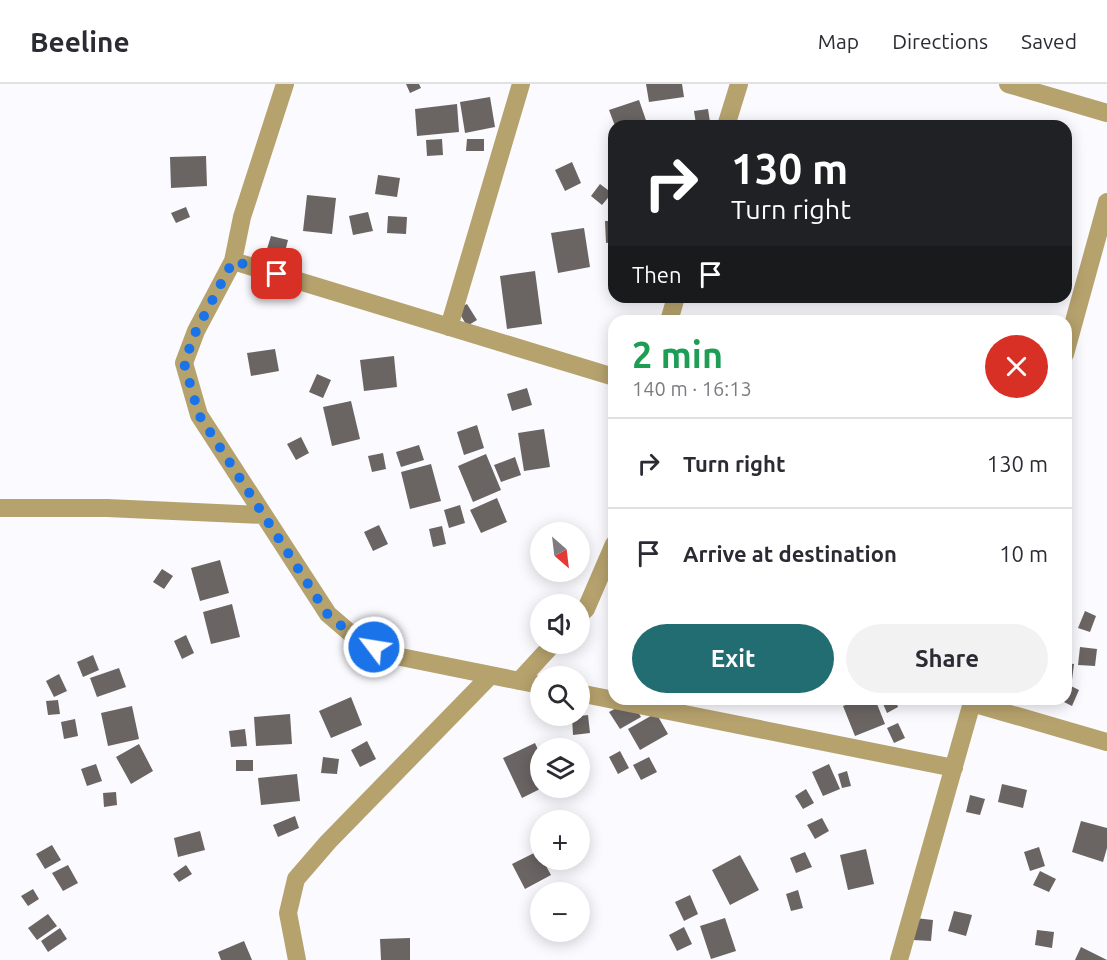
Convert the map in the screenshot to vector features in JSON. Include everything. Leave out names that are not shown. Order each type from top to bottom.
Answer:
[{"type":"street","points":[[285,84],[242,217],[233,261],[196,331],[184,363],[199,415],[328,615],[356,638],[392,655],[530,683]]},
{"type":"street","points":[[449,327],[520,84]]},
{"type":"street","points":[[728,120],[738,84]]},
{"type":"street","points":[[1008,84],[1107,113]]},
{"type":"street","points":[[1072,329],[1107,202]]},
{"type":"street","points":[[233,261],[608,375]]},
{"type":"street","points":[[0,508],[107,508],[264,515]]},
{"type":"street","points":[[590,600],[608,558]]},
{"type":"street","points":[[519,681],[544,654]]},
{"type":"street","points":[[297,960],[288,913],[296,879],[328,842],[491,675]]},
{"type":"street","points":[[590,695],[608,699]]},
{"type":"street","points":[[639,705],[954,768]]},
{"type":"street","points":[[899,960],[972,705]]},
{"type":"street","points":[[986,705],[1107,742]]},
{"type":"building","points":[[406,84],[419,84],[421,88],[410,93]]},
{"type":"building","points":[[646,84],[682,84],[684,97],[649,102]]},
{"type":"building","points":[[490,97],[495,127],[465,133],[460,102]]},
{"type":"building","points":[[639,100],[646,120],[613,120],[609,110]]},
{"type":"building","points":[[457,104],[459,132],[417,136],[415,109]]},
{"type":"building","points":[[708,109],[710,120],[695,120],[694,111]]},
{"type":"building","points":[[442,139],[443,155],[427,156],[426,140]]},
{"type":"building","points":[[467,139],[484,139],[484,151],[466,151]]},
{"type":"building","points":[[206,156],[207,186],[171,188],[170,157]]},
{"type":"building","points":[[572,162],[581,183],[565,191],[555,170]]},
{"type":"building","points":[[378,175],[400,178],[397,197],[375,194]]},
{"type":"building","points":[[600,184],[608,190],[608,198],[602,205],[591,196]]},
{"type":"building","points":[[307,195],[336,198],[332,234],[303,231]]},
{"type":"building","points":[[186,207],[190,217],[176,223],[171,213]]},
{"type":"building","points":[[368,212],[373,231],[353,235],[349,216]]},
{"type":"building","points":[[388,216],[407,217],[406,234],[387,233]]},
{"type":"building","points":[[605,221],[608,221],[608,243],[606,243]]},
{"type":"building","points":[[584,228],[590,267],[558,273],[551,233]]},
{"type":"building","points":[[271,236],[288,240],[284,256],[266,252]]},
{"type":"building","points":[[535,271],[542,324],[507,329],[500,276]]},
{"type":"building","points":[[467,304],[477,320],[467,326],[457,309]]},
{"type":"building","points":[[275,349],[279,371],[251,376],[247,353]]},
{"type":"building","points":[[394,356],[397,387],[364,391],[360,360]]},
{"type":"building","points":[[317,374],[331,380],[323,398],[309,392]]},
{"type":"building","points":[[527,388],[532,405],[512,411],[507,394]]},
{"type":"building","points":[[351,401],[360,439],[332,446],[323,407]]},
{"type":"building","points":[[477,425],[484,448],[464,455],[457,432]]},
{"type":"building","points":[[544,429],[550,467],[524,471],[518,433]]},
{"type":"building","points":[[301,437],[309,453],[296,460],[287,444]]},
{"type":"building","points":[[419,445],[424,460],[401,467],[396,452]]},
{"type":"building","points":[[383,453],[386,469],[372,472],[368,456]]},
{"type":"building","points":[[486,454],[501,490],[473,502],[458,466]]},
{"type":"building","points":[[515,457],[521,475],[501,482],[494,465]]},
{"type":"building","points":[[431,464],[441,501],[410,509],[401,472]]},
{"type":"building","points":[[497,498],[507,522],[481,533],[470,510]]},
{"type":"building","points":[[460,505],[465,523],[449,528],[444,510]]},
{"type":"building","points":[[379,525],[388,544],[373,551],[364,532]]},
{"type":"building","points":[[442,526],[446,544],[433,547],[429,529]]},
{"type":"building","points":[[220,560],[229,593],[200,601],[191,568]]},
{"type":"building","points":[[162,569],[173,576],[164,589],[153,582]]},
{"type":"building","points":[[232,604],[240,637],[211,644],[203,612]]},
{"type":"building","points":[[1085,611],[1096,616],[1090,632],[1078,628]]},
{"type":"building","points":[[186,635],[194,653],[182,659],[174,641]]},
{"type":"building","points":[[1080,647],[1097,649],[1095,666],[1078,665]]},
{"type":"building","points":[[93,655],[99,670],[83,677],[77,662]]},
{"type":"building","points":[[119,668],[126,687],[97,697],[90,678]]},
{"type":"building","points":[[59,674],[67,691],[54,697],[46,681]]},
{"type":"building","points":[[1072,686],[1079,690],[1072,706],[1070,705],[1072,705]]},
{"type":"building","points":[[351,697],[362,725],[331,738],[319,711]]},
{"type":"building","points":[[58,700],[60,714],[48,715],[46,701]]},
{"type":"building","points":[[622,705],[634,705],[641,717],[620,729],[609,712]]},
{"type":"building","points":[[877,705],[885,724],[855,736],[843,706]]},
{"type":"building","points":[[884,705],[897,705],[898,707],[887,713]]},
{"type":"building","points":[[132,706],[139,739],[108,746],[101,713]]},
{"type":"building","points":[[656,713],[668,734],[640,750],[628,729]]},
{"type":"building","points":[[290,714],[292,744],[256,746],[254,717]]},
{"type":"building","points":[[75,719],[78,736],[64,739],[61,722]]},
{"type":"building","points":[[898,723],[905,738],[894,743],[887,728]]},
{"type":"building","points":[[572,726],[589,726],[590,733],[573,735]]},
{"type":"building","points":[[245,729],[247,746],[231,747],[229,731]]},
{"type":"building","points":[[367,741],[376,759],[360,767],[351,750]]},
{"type":"building","points":[[139,744],[153,771],[131,784],[116,757]]},
{"type":"building","points":[[530,745],[530,794],[522,798],[503,758]]},
{"type":"building","points":[[620,751],[629,768],[618,774],[609,757]]},
{"type":"building","points":[[323,757],[339,759],[337,774],[321,773]]},
{"type":"building","points":[[649,757],[657,772],[641,780],[633,765]]},
{"type":"building","points":[[236,760],[253,760],[253,771],[236,771]]},
{"type":"building","points":[[96,764],[102,781],[87,786],[81,769]]},
{"type":"building","points":[[829,764],[840,789],[823,796],[812,772]]},
{"type":"building","points":[[847,771],[851,786],[842,788],[838,774]]},
{"type":"building","points":[[297,774],[300,801],[261,805],[258,778]]},
{"type":"building","points":[[1002,784],[1027,790],[1023,808],[998,802]]},
{"type":"building","points":[[806,789],[814,803],[803,809],[795,796]]},
{"type":"building","points":[[116,792],[117,805],[104,807],[103,793]]},
{"type":"building","points":[[970,795],[985,799],[980,815],[966,812]]},
{"type":"building","points":[[295,816],[299,828],[278,837],[273,825]]},
{"type":"building","points":[[822,818],[829,831],[815,839],[807,825]]},
{"type":"building","points":[[1081,821],[1107,828],[1107,848],[1103,862],[1072,852]]},
{"type":"building","points":[[200,831],[205,850],[178,857],[174,838]]},
{"type":"building","points":[[52,845],[61,860],[45,869],[36,854]]},
{"type":"building","points":[[1039,847],[1045,866],[1030,871],[1024,852]]},
{"type":"building","points":[[866,849],[874,884],[848,890],[840,855]]},
{"type":"building","points":[[805,852],[812,867],[796,873],[790,858]]},
{"type":"building","points":[[530,855],[530,870],[548,870],[551,875],[538,882],[530,882],[530,886],[525,889],[512,864]]},
{"type":"building","points":[[740,855],[759,890],[730,905],[712,870]]},
{"type":"building","points":[[68,865],[78,883],[63,891],[52,873]]},
{"type":"building","points":[[186,865],[192,874],[179,882],[173,874]]},
{"type":"building","points":[[1040,871],[1056,879],[1049,892],[1033,885]]},
{"type":"building","points":[[33,889],[39,899],[28,906],[21,896]]},
{"type":"building","points":[[798,890],[803,908],[791,911],[786,894]]},
{"type":"building","points":[[690,895],[698,914],[684,921],[675,902]]},
{"type":"building","points":[[954,911],[972,915],[966,936],[948,931]]},
{"type":"building","points":[[48,914],[57,926],[37,940],[28,928]]},
{"type":"building","points":[[725,918],[736,951],[711,959],[700,926]]},
{"type":"building","points":[[915,918],[933,920],[931,941],[913,940]]},
{"type":"building","points":[[684,927],[692,944],[677,951],[669,935]]},
{"type":"building","points":[[60,928],[67,939],[48,952],[41,941]]},
{"type":"building","points":[[1037,930],[1054,932],[1052,948],[1035,945]]},
{"type":"building","points":[[410,938],[410,960],[381,960],[380,939]]},
{"type":"building","points":[[244,941],[252,960],[221,960],[218,952]]},
{"type":"building","points":[[1081,947],[1107,960],[1075,960]]},
{"type":"route","points":[[277,274],[233,261],[196,331],[184,363],[199,415],[328,615],[356,638],[374,647]]}]
